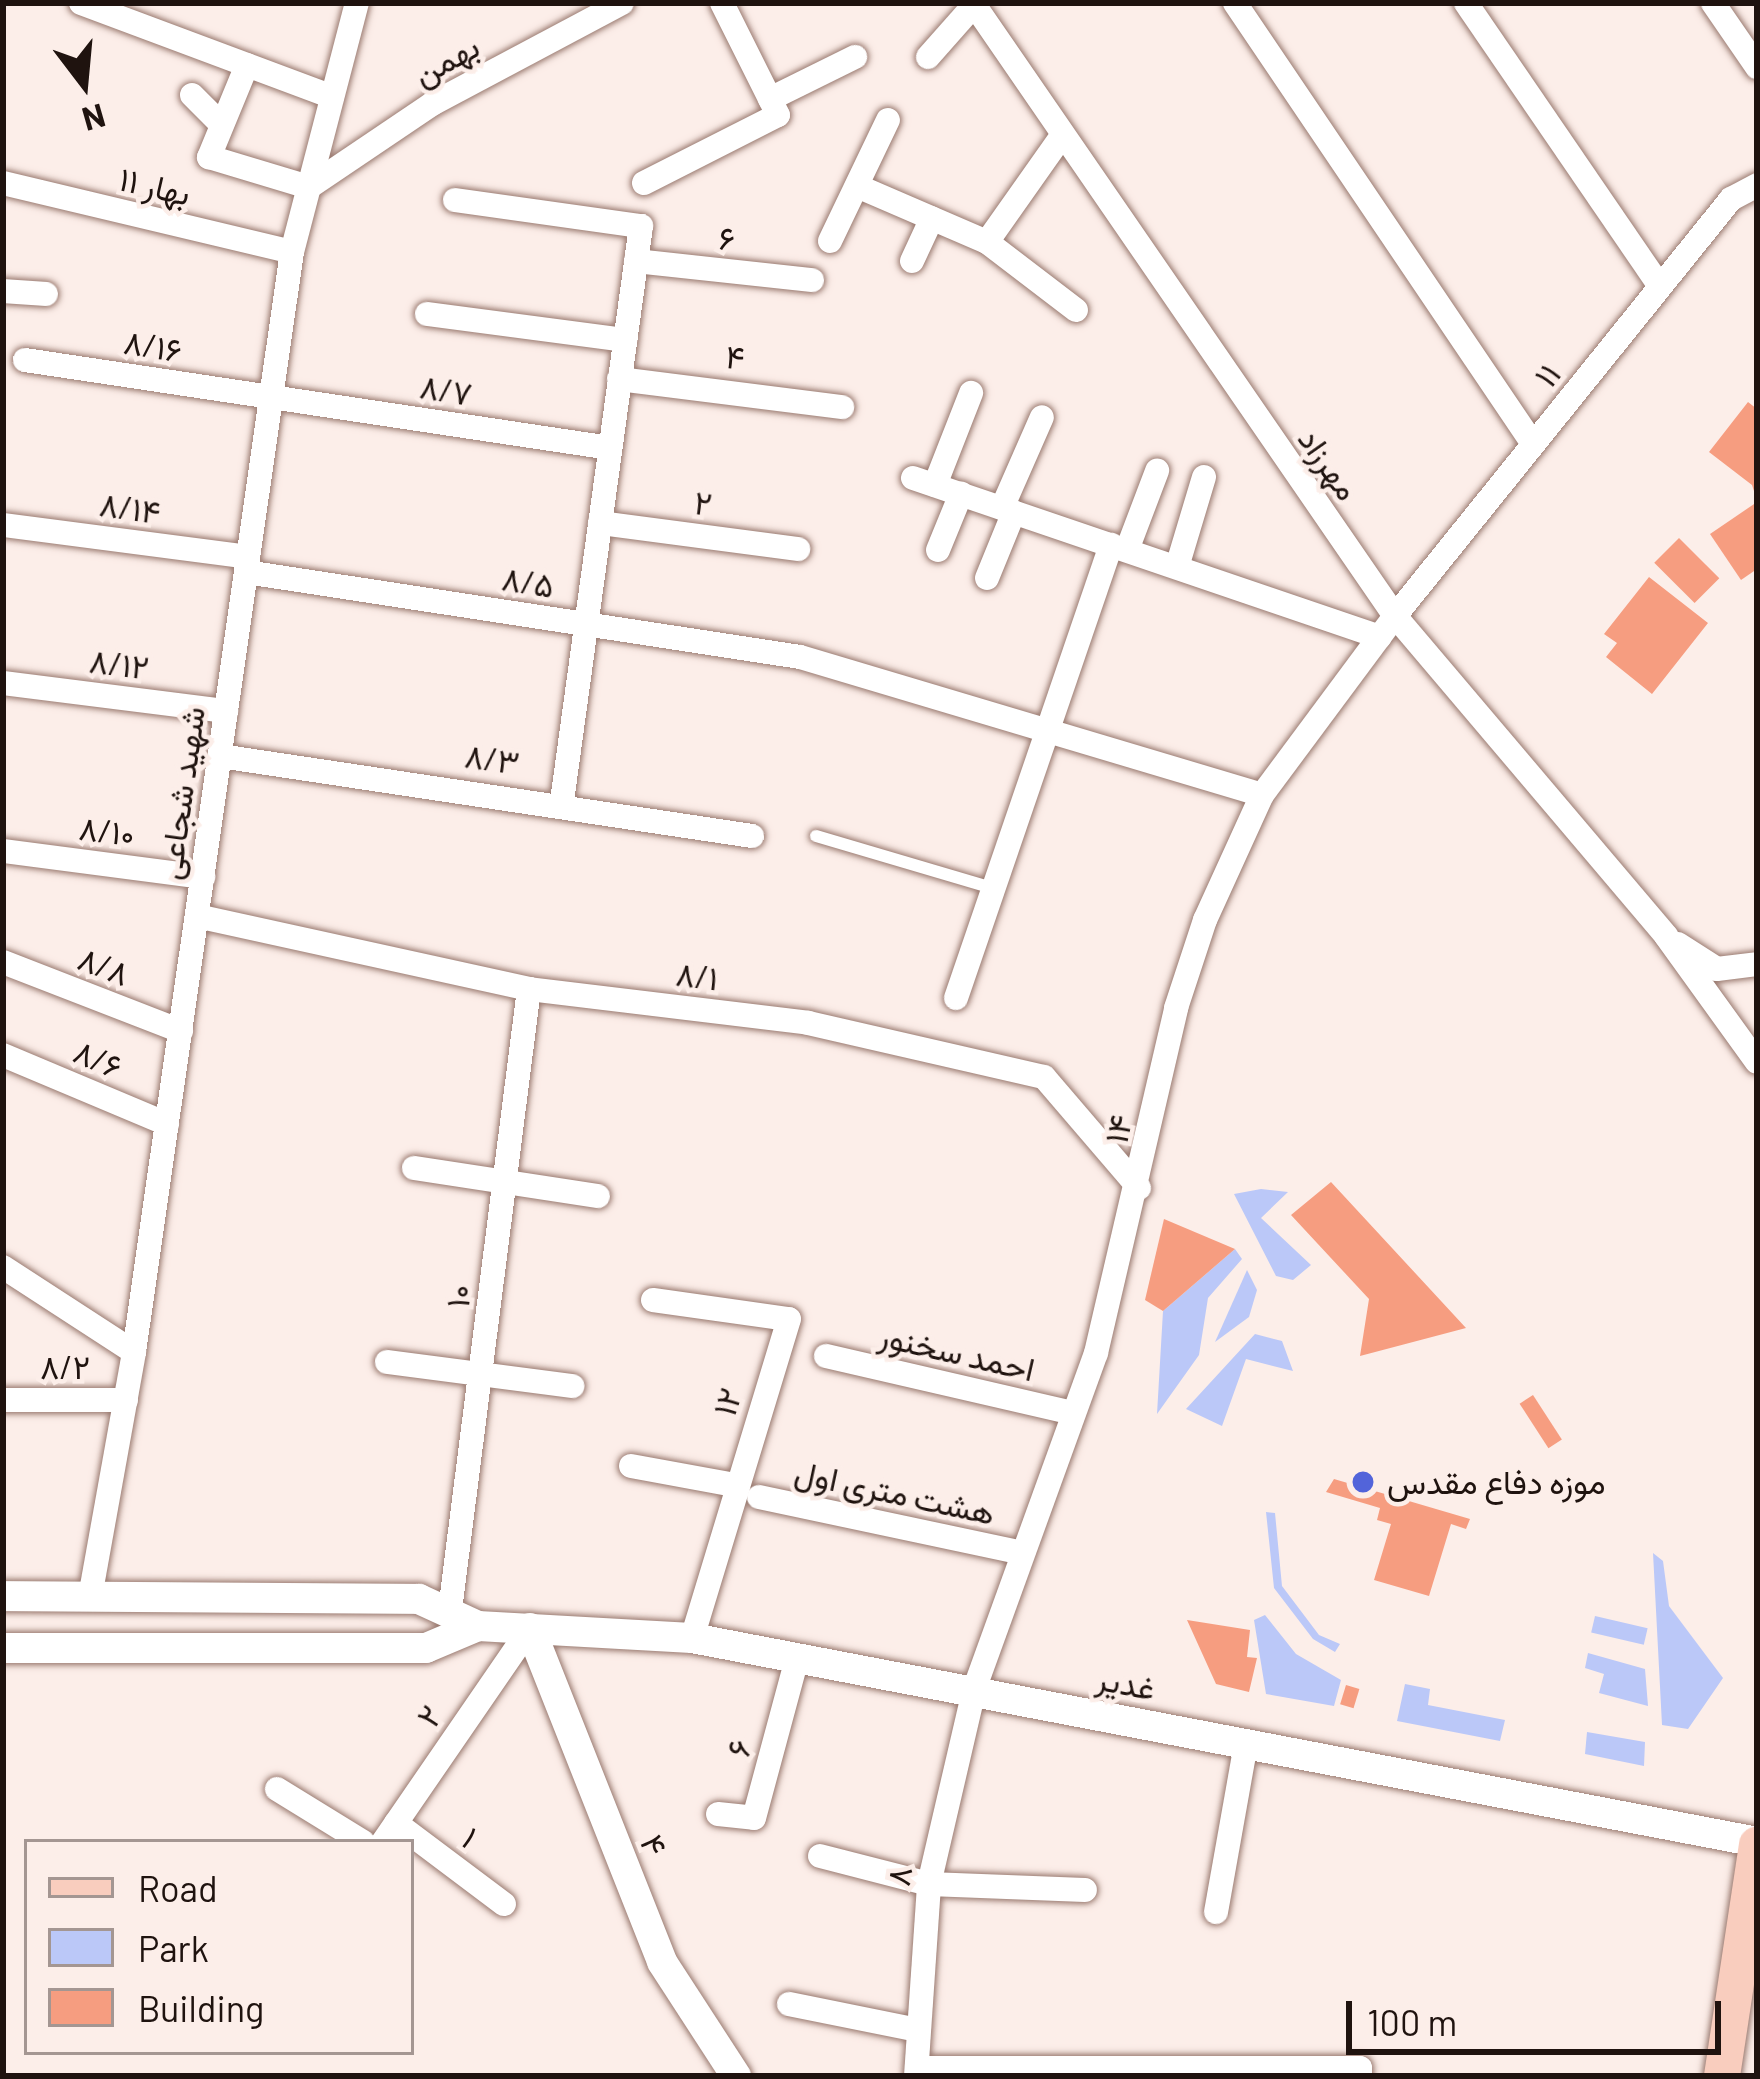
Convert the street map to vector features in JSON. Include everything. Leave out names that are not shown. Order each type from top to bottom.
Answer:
[{"type":"main road","points":[[1722,2076],[1757,1844]]},
{"type":"street","points":[[81,3],[332,98]]},
{"type":"street","name":"شهید شجاعی","points":[[90,1597],[134,1352],[292,252],[357,3]]},
{"type":"street","name":"بهمن","points":[[309,187],[431,104],[621,3]]},
{"type":"street","points":[[644,183],[778,115],[722,3]]},
{"type":"street","points":[[1234,3],[1533,444]]},
{"type":"street","points":[[1466,3],[1660,286]]},
{"type":"street","points":[[1713,3],[1757,67]]},
{"type":"street","points":[[928,57],[973,4]]},
{"type":"street","name":"مهرزاد","points":[[973,4],[1388,627],[1666,936]]},
{"type":"street","points":[[770,99],[855,57]]},
{"type":"street","points":[[247,65],[209,157],[309,187]]},
{"type":"street","points":[[192,95],[222,125]]},
{"type":"street","points":[[830,241],[888,120]]},
{"type":"street","points":[[987,242],[1061,136]]},
{"type":"street","name":"بهار ۱۱","points":[[3,184],[292,252]]},
{"type":"street","name":"۱۱","points":[[1388,627],[1731,199],[1757,185]]},
{"type":"street","points":[[857,186],[987,242],[1076,310]]},
{"type":"street","points":[[455,200],[640,226],[562,802]]},
{"type":"street","points":[[912,261],[932,218]]},
{"type":"street","name":"۶","points":[[635,261],[812,280]]},
{"type":"street","points":[[3,291],[46,294]]},
{"type":"street","points":[[427,314],[625,340]]},
{"type":"street","name":"۸/۱۶","points":[[25,361],[272,398]]},
{"type":"street","name":"۴","points":[[620,379],[842,407]]},
{"type":"street","points":[[971,394],[924,482],[1177,567],[1388,627]]},
{"type":"street","name":"۸/۷","points":[[272,398],[610,448]]},
{"type":"street","points":[[987,578],[1042,417]]},
{"type":"street","points":[[956,998],[1048,731],[1119,548],[1157,471]]},
{"type":"street","points":[[1177,567],[1204,477]]},
{"type":"street","points":[[938,550],[962,494]]},
{"type":"street","name":"۲","points":[[600,523],[798,549]]},
{"type":"street","name":"۸/۱۴","points":[[3,525],[247,564]]},
{"type":"street","name":"۸/۵","points":[[247,564],[800,657],[1262,795]]},
{"type":"street","name":"۱۴","points":[[974,1690],[1018,1552],[1073,1413],[1139,1188],[1176,1008],[1205,920],[1262,795],[1388,627]]},
{"type":"street","name":"۸/۱۲","points":[[3,683],[226,711]]},
{"type":"street","name":"۸/۳","points":[[220,756],[562,802],[752,836]]},
{"type":"street","name":"۸/۱۰","points":[[3,851],[202,877]]},
{"type":"street","name":"۸/۱","points":[[197,916],[529,989],[808,1023],[1044,1077],[1139,1188]]},
{"type":"street","points":[[1666,936],[1717,969],[1757,964]]},
{"type":"street","points":[[1666,936],[1757,1062]]},
{"type":"street","name":"۸/۸","points":[[3,962],[181,1031]]},
{"type":"street","name":"۱۰","points":[[450,1610],[529,989]]},
{"type":"street","name":"۸/۶","points":[[3,1055],[167,1124]]},
{"type":"street","points":[[414,1168],[598,1196]]},
{"type":"street","points":[[3,1268],[134,1352]]},
{"type":"street","name":"۱۲","points":[[653,1300],[789,1318],[692,1638]]},
{"type":"street","name":"احمد سخنور","points":[[826,1355],[1073,1413]]},
{"type":"street","points":[[387,1362],[572,1386]]},
{"type":"street","name":"۸/۲","points":[[3,1400],[126,1400]]},
{"type":"street","points":[[631,1466],[735,1485]]},
{"type":"street","name":"هشت متری اول","points":[[759,1497],[1018,1552]]},
{"type":"street","points":[[3,1596],[419,1598],[478,1626]]},
{"type":"street","points":[[3,1648],[426,1648],[478,1626]]},
{"type":"street","name":"غدیر","points":[[478,1626],[692,1638],[1757,1844]]},
{"type":"street","name":"۴","points":[[530,1628],[662,1962],[736,2076]]},
{"type":"street","name":"۲","points":[[390,1832],[530,1628]]},
{"type":"street","name":"۶","points":[[718,1814],[754,1818],[797,1659]]},
{"type":"street","name":"۸","points":[[916,2072],[929,1885],[974,1690]]},
{"type":"street","points":[[1216,1912],[1246,1743]]},
{"type":"street","points":[[277,1790],[358,1839]]},
{"type":"street","name":"۱","points":[[414,1847],[504,1904]]},
{"type":"street","points":[[820,1856],[929,1885],[1085,1890]]},
{"type":"street","points":[[789,2004],[918,2030]]},
{"type":"street","points":[[916,2072],[1360,2068],[1360,2076]]},
{"type":"lane","points":[[816,836],[993,888]]},
{"type":"green space","points":[[1261,1189],[1288,1192],[1261,1218],[1311,1265],[1293,1280],[1276,1276],[1234,1194]]},
{"type":"green space","points":[[1235,1249],[1242,1259],[1208,1298],[1199,1355],[1157,1414],[1163,1311]]},
{"type":"green space","points":[[1247,1270],[1257,1290],[1249,1317],[1215,1342]]},
{"type":"green space","points":[[1255,1334],[1282,1341],[1293,1371],[1246,1359],[1222,1426],[1186,1409]]},
{"type":"green space","points":[[1266,1512],[1275,1513],[1282,1586],[1319,1635],[1340,1644],[1335,1652],[1313,1639],[1274,1588]]},
{"type":"green space","points":[[1653,1553],[1663,1561],[1669,1606],[1723,1678],[1688,1729],[1662,1725]]},
{"type":"green space","points":[[1265,1615],[1296,1654],[1341,1680],[1334,1706],[1266,1694],[1254,1620]]},
{"type":"green space","points":[[1595,1616],[1648,1628],[1644,1645],[1591,1633]]},
{"type":"green space","points":[[1588,1653],[1645,1669],[1648,1706],[1599,1693],[1604,1674],[1585,1668]]},
{"type":"green space","points":[[1405,1684],[1430,1689],[1428,1705],[1505,1720],[1500,1741],[1397,1721]]},
{"type":"green space","points":[[1587,1732],[1645,1742],[1644,1766],[1585,1754]]},
{"type":"building","points":[[1748,402],[1757,409],[1757,500],[1752,485],[1709,452]]},
{"type":"building","points":[[1757,502],[1757,569],[1741,580],[1710,534]]},
{"type":"building","points":[[1679,538],[1719,578],[1695,603],[1654,563]]},
{"type":"building","points":[[1649,577],[1708,623],[1652,694],[1606,657],[1617,643],[1604,634]]},
{"type":"building","points":[[1331,1182],[1466,1328],[1360,1356],[1369,1299],[1291,1215]]},
{"type":"building","points":[[1164,1219],[1235,1249],[1163,1311],[1145,1300]]},
{"type":"building","points":[[1533,1395],[1562,1439],[1548,1448],[1520,1404]]},
{"type":"building","points":[[1334,1479],[1470,1519],[1466,1529],[1451,1524],[1429,1596],[1374,1580],[1391,1524],[1377,1520],[1380,1508],[1326,1492]]},
{"type":"building","points":[[1187,1620],[1250,1630],[1247,1657],[1257,1658],[1249,1692],[1216,1684]]},
{"type":"building","points":[[1346,1685],[1359,1689],[1354,1708],[1340,1704]]},
{"type":"place","name":"موزه دفاع مقدس","points":[[1363,1482]]}]
